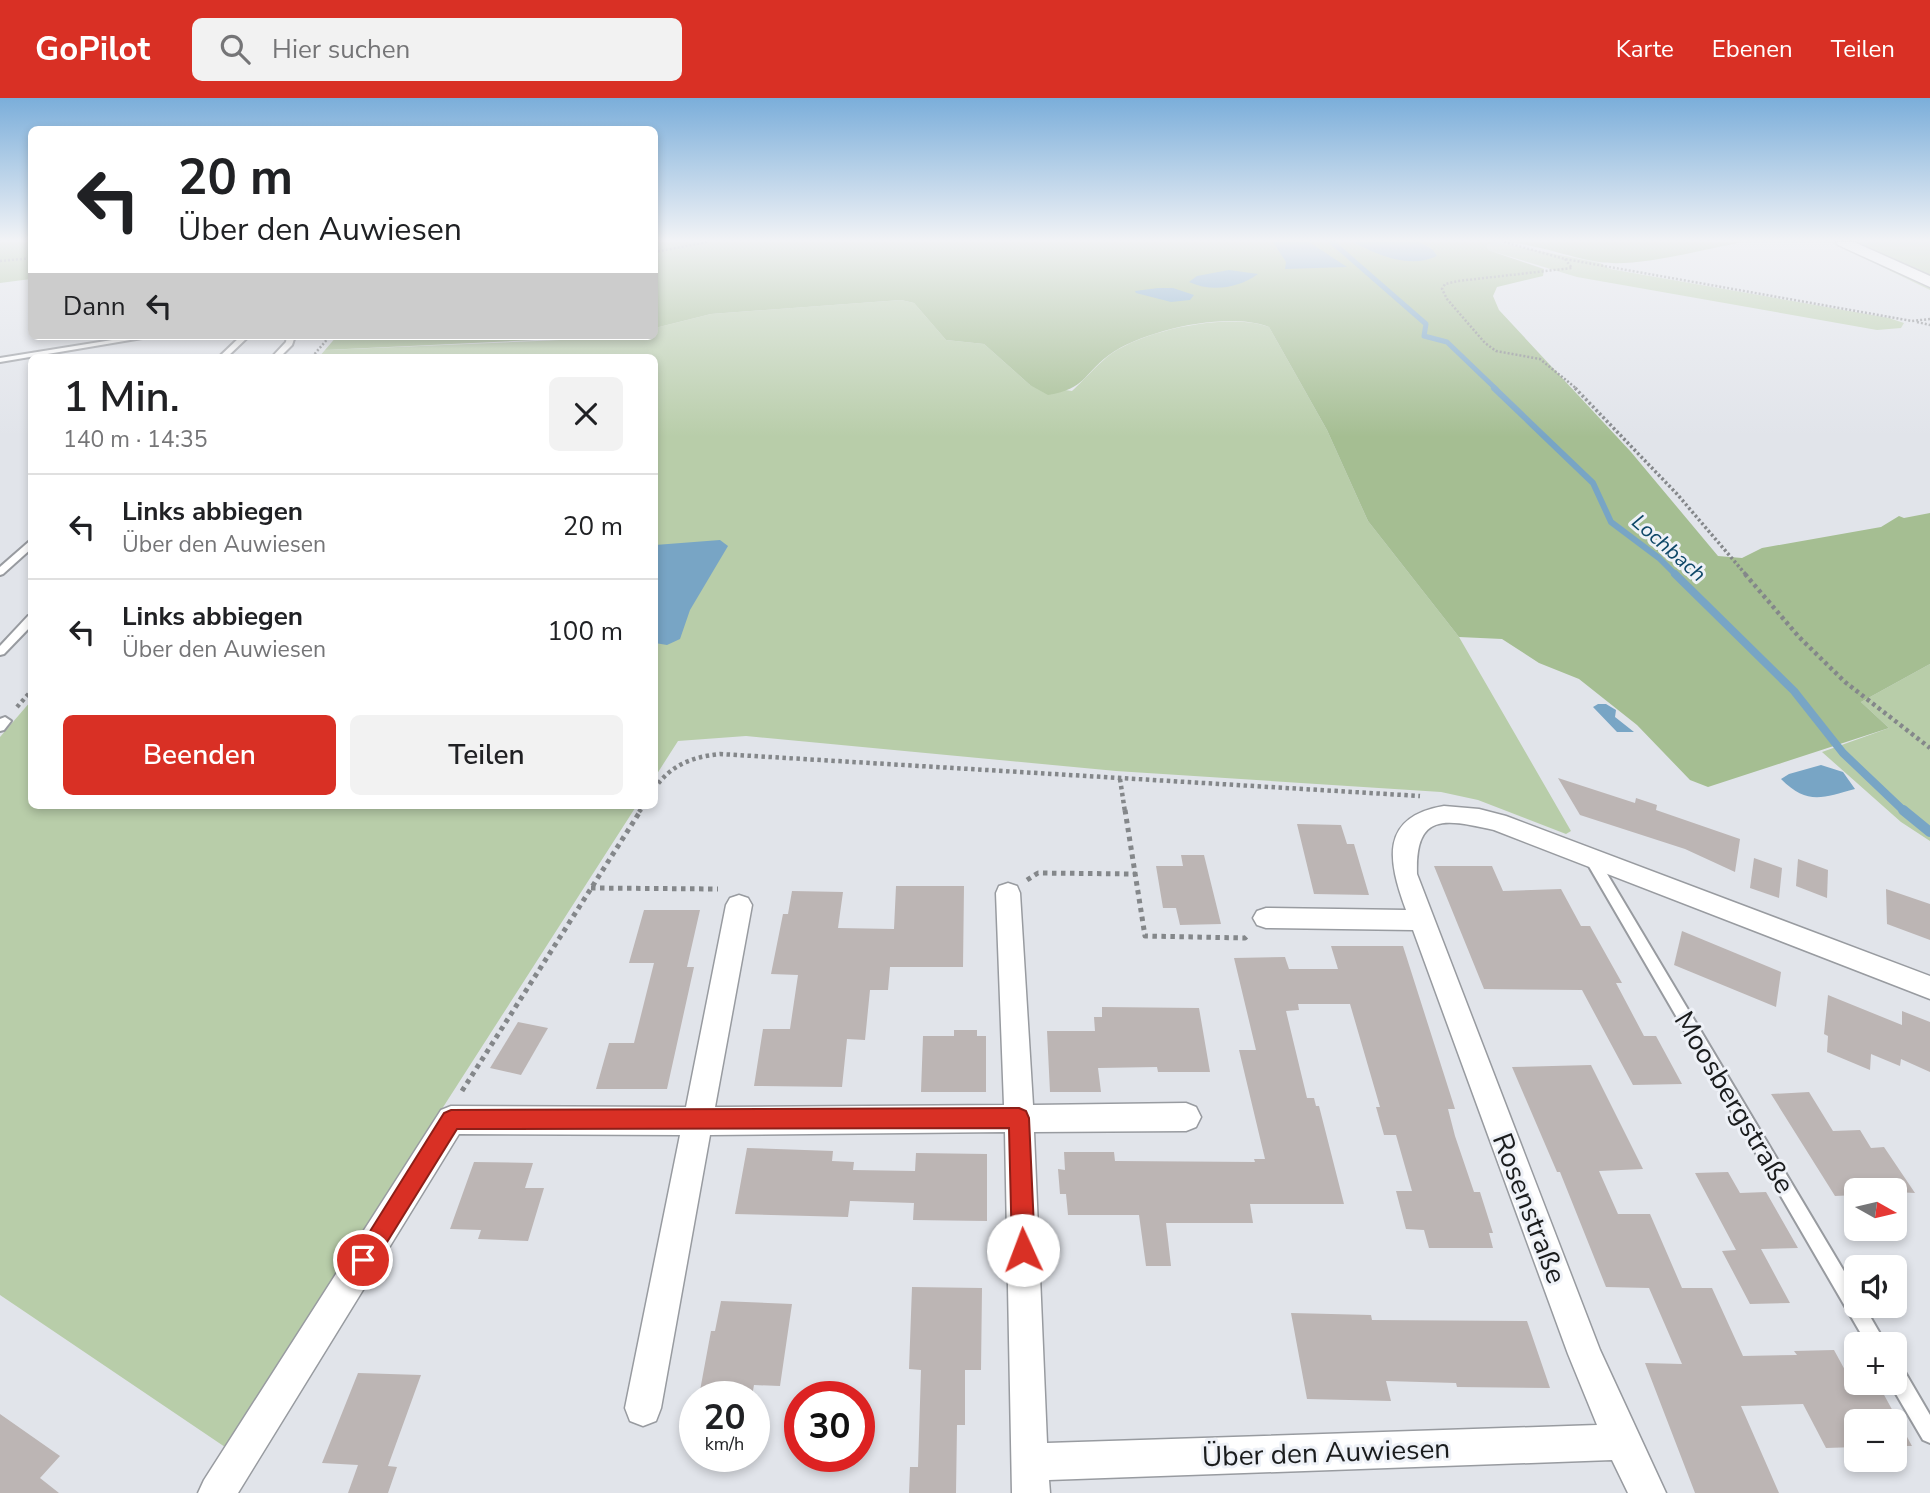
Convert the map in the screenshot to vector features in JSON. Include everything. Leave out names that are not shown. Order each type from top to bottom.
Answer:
[{"type":"street","points":[[1457,814],[1498,822],[1930,988]]},
{"type":"street","name":"Rosenstraße","points":[[1457,814],[1422,819],[1412,829],[1402,850],[1405,874],[1585,1354],[1647,1493]]},
{"type":"street","name":"Über den Auwiesen","points":[[1007,893],[1019,1118],[1031,1477],[1622,1442]]},
{"type":"street","points":[[642,1408],[739,905]]},
{"type":"street","points":[[1266,918],[1421,920]]},
{"type":"street","points":[[217,1493],[451,1119],[697,1121],[1186,1117]]},
{"type":"lane","points":[[34,354],[124,340]]},
{"type":"lane","points":[[226,354],[241,340]]},
{"type":"lane","points":[[279,354],[290,340]]},
{"type":"lane","points":[[0,359],[28,355]]},
{"type":"lane","points":[[0,368],[15,357]]},
{"type":"lane","points":[[0,572],[28,546]]},
{"type":"lane","points":[[0,652],[28,622]]},
{"type":"lane","name":"Moosbergstraße","points":[[1592,860],[1870,1332]]},
{"type":"lane","points":[[1907,1394],[1930,1433]]},
{"type":"path","points":[[1454,307],[1485,343],[1496,351],[1540,359],[1584,395],[1677,494],[1799,636],[1845,682],[1930,748]]},
{"type":"path","points":[[1834,307],[1930,326]]},
{"type":"path","points":[[1912,321],[1930,319]]},
{"type":"path","points":[[315,354],[327,340]]},
{"type":"path","points":[[658,784],[674,766],[695,756],[720,754],[1430,796],[1457,814]]},
{"type":"path","points":[[1121,779],[1145,936],[1245,938],[1266,918]]},
{"type":"path","points":[[451,1119],[458,1098],[641,809]]},
{"type":"path","points":[[1007,893],[1038,873],[1136,874]]},
{"type":"path","points":[[590,888],[712,887],[730,894],[739,905]]},
{"type":"green space","points":[[658,307],[805,307],[711,314],[658,327]]},
{"type":"green space","points":[[805,307],[918,307],[946,340],[984,344],[1030,385],[1072,391],[1107,357],[1141,339],[1186,326],[1209,323],[1252,323],[1269,327],[1327,430],[1368,521],[1459,637],[1571,831],[1566,834],[1478,800],[1441,792],[1116,771],[746,736],[678,741],[658,772],[658,354],[322,354],[325,350],[560,340],[658,340],[658,327],[711,314]]},
{"type":"green space","points":[[918,307],[1498,307],[1631,452],[1718,556],[1742,558],[1762,548],[1881,527],[1899,516],[1904,518],[1930,513],[1930,664],[1861,702],[1889,728],[1708,787],[1690,780],[1637,725],[1579,679],[1539,663],[1502,639],[1459,637],[1368,521],[1327,430],[1269,327],[1232,321],[1210,322],[1164,331],[1124,346],[1100,362],[1077,385],[1048,395],[1030,385],[984,344],[946,340]]},
{"type":"green space","points":[[1747,307],[1827,307],[1904,323],[1901,328],[1877,330]]},
{"type":"green space","points":[[334,340],[535,340],[325,350]]},
{"type":"green space","points":[[1930,664],[1930,841],[1901,822],[1822,752],[1889,728],[1861,702]]},
{"type":"green space","points":[[28,704],[28,809],[634,809],[225,1447],[0,1295],[0,737]]},
{"type":"water","points":[[720,540],[728,546],[690,610],[680,639],[667,645],[658,644],[658,545]]},
{"type":"water","points":[[1606,704],[1616,710],[1615,717],[1634,732],[1617,732],[1593,707]]},
{"type":"water","points":[[1821,765],[1843,772],[1855,789],[1824,797],[1807,796],[1781,779],[1789,774]]},
{"type":"building","points":[[1558,778],[1635,803],[1636,798],[1657,805],[1656,810],[1740,839],[1735,872],[1685,849],[1580,815]]},
{"type":"building","points":[[1297,824],[1341,825],[1347,844],[1354,844],[1369,895],[1314,894]]},
{"type":"building","points":[[1181,855],[1204,855],[1221,924],[1180,925],[1176,908],[1163,908],[1156,866],[1183,866]]},
{"type":"building","points":[[1754,858],[1782,868],[1779,898],[1750,888]]},
{"type":"building","points":[[1798,859],[1828,870],[1827,898],[1796,886]]},
{"type":"building","points":[[1434,866],[1492,866],[1503,891],[1561,889],[1581,926],[1590,926],[1622,983],[1616,983],[1644,1036],[1656,1036],[1682,1084],[1633,1085],[1582,990],[1484,989]]},
{"type":"building","points":[[896,886],[964,886],[963,967],[890,967],[888,990],[870,990],[865,1040],[847,1039],[842,1087],[754,1086],[763,1029],[790,1029],[798,975],[771,974],[783,914],[788,914],[792,891],[843,892],[838,928],[894,929]]},
{"type":"building","points":[[1886,889],[1930,904],[1930,940],[1887,924]]},
{"type":"building","points":[[644,910],[700,910],[687,967],[694,967],[667,1089],[596,1089],[609,1043],[634,1043],[654,963],[629,963]]},
{"type":"building","points":[[1682,931],[1781,972],[1776,1007],[1674,965]]},
{"type":"building","points":[[1331,946],[1403,946],[1455,1109],[1448,1109],[1455,1136],[1474,1192],[1480,1192],[1493,1233],[1489,1233],[1493,1248],[1429,1248],[1424,1230],[1406,1229],[1396,1191],[1412,1191],[1396,1135],[1384,1135],[1376,1107],[1380,1107],[1350,1004],[1298,1004],[1299,1010],[1286,1011],[1307,1098],[1314,1098],[1316,1106],[1319,1106],[1344,1204],[1250,1204],[1253,1223],[1166,1223],[1171,1266],[1146,1266],[1139,1215],[1068,1215],[1066,1194],[1060,1194],[1058,1169],[1065,1170],[1064,1152],[1114,1152],[1115,1161],[1255,1162],[1254,1159],[1265,1159],[1239,1050],[1256,1050],[1234,958],[1285,957],[1289,969],[1338,969]]},
{"type":"building","points":[[1828,995],[1902,1025],[1902,1011],[1930,1022],[1930,1072],[1901,1059],[1900,1066],[1871,1054],[1870,1070],[1827,1052],[1828,1036],[1824,1034]]},
{"type":"building","points":[[1102,1007],[1199,1008],[1210,1072],[1158,1072],[1157,1067],[1098,1068],[1101,1092],[1050,1092],[1047,1031],[1095,1031],[1094,1017],[1102,1017]]},
{"type":"building","points":[[518,1022],[548,1028],[521,1075],[490,1068]]},
{"type":"building","points":[[954,1030],[977,1030],[977,1036],[986,1036],[986,1092],[921,1092],[923,1036],[954,1036]]},
{"type":"building","points":[[1591,1065],[1643,1169],[1599,1171],[1618,1214],[1650,1214],[1682,1288],[1712,1288],[1743,1356],[1797,1355],[1794,1351],[1834,1350],[1844,1368],[1844,1395],[1884,1395],[1892,1409],[1844,1409],[1844,1447],[1826,1448],[1803,1404],[1741,1406],[1779,1493],[1695,1493],[1645,1363],[1682,1364],[1649,1288],[1606,1287],[1560,1172],[1557,1172],[1512,1067]]},
{"type":"building","points":[[1809,1092],[1833,1131],[1860,1130],[1871,1148],[1884,1147],[1905,1178],[1844,1178],[1844,1196],[1835,1196],[1771,1094]]},
{"type":"building","points":[[747,1148],[833,1151],[832,1161],[854,1162],[853,1170],[915,1171],[916,1153],[987,1154],[987,1221],[913,1220],[914,1203],[850,1201],[848,1217],[735,1214]]},
{"type":"building","points":[[474,1162],[533,1163],[525,1188],[544,1188],[528,1241],[478,1239],[481,1230],[450,1229]]},
{"type":"building","points":[[1728,1172],[1740,1193],[1766,1192],[1798,1248],[1761,1249],[1790,1303],[1750,1304],[1722,1251],[1736,1250],[1695,1173]]},
{"type":"building","points":[[1908,1183],[1915,1193],[1908,1193]]},
{"type":"building","points":[[912,1287],[982,1288],[981,1370],[965,1370],[965,1425],[957,1425],[956,1493],[909,1493],[910,1467],[918,1467],[921,1370],[909,1369]]},
{"type":"building","points":[[721,1301],[792,1304],[780,1386],[770,1386],[770,1381],[702,1381],[711,1331],[715,1331]]},
{"type":"building","points":[[1291,1313],[1371,1315],[1372,1320],[1527,1321],[1550,1388],[1457,1387],[1456,1383],[1386,1381],[1391,1401],[1307,1399]]},
{"type":"building","points":[[358,1373],[421,1375],[388,1466],[397,1467],[388,1493],[348,1493],[358,1465],[322,1463]]},
{"type":"building","points":[[0,1414],[60,1456],[40,1478],[59,1493],[0,1493]]},
{"type":"waterway","name":"Lochbach","points":[[1407,307],[1426,324],[1424,336],[1447,342],[1496,389]]},
{"type":"waterway","name":"Lochbach","points":[[1494,388],[1593,483],[1611,522],[1659,558],[1675,574]]},
{"type":"waterway","name":"Lochbach","points":[[1675,574],[1794,691],[1843,753],[1905,812]]},
{"type":"waterway","name":"Lochbach","points":[[1903,810],[1930,832]]},
{"type":"route","points":[[363,1260],[451,1119],[697,1121],[1019,1118],[1023,1250]]}]
